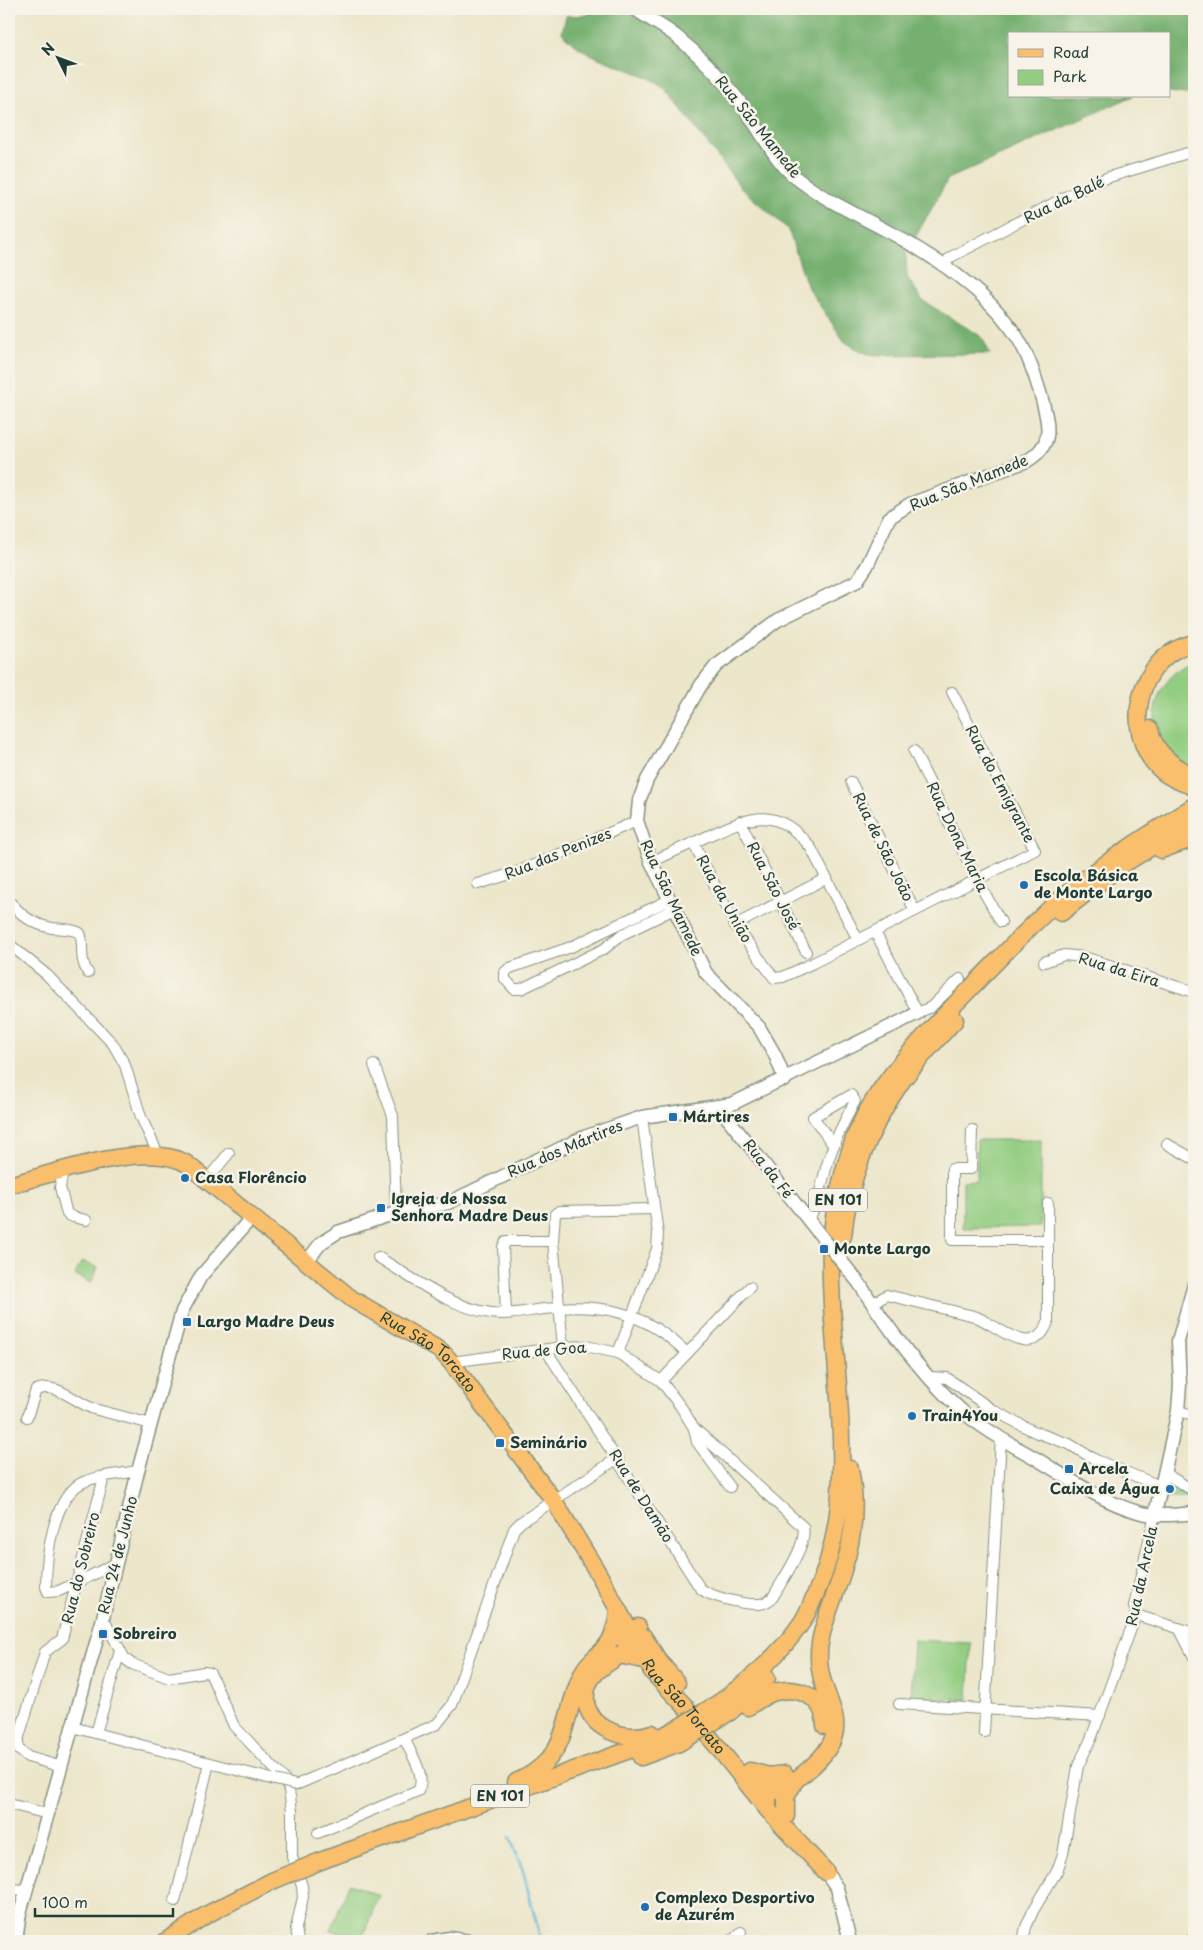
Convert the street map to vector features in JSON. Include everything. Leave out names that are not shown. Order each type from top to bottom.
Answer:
[{"type":"main road","points":[[1194,643],[1172,652],[1158,664],[1148,677],[1140,697],[1138,717],[1141,737],[1149,756],[1162,771],[1178,782],[1194,787]]},
{"type":"main road","points":[[1194,654],[1178,660],[1157,683],[1150,699],[1148,716],[1150,733],[1158,748],[1170,762],[1194,775]]},
{"type":"main road","name":"EN 101","points":[[725,1707],[780,1652],[804,1620],[831,1557],[836,1535],[841,1481],[831,1302],[832,1244],[844,1170],[860,1127],[895,1070],[930,1031],[1038,920],[1074,887],[1113,857],[1194,806]]},
{"type":"main road","name":"EN 101","points":[[326,1863],[677,1736],[760,1686],[787,1658],[811,1623],[830,1584],[839,1557],[849,1504],[850,1469],[840,1286],[841,1253],[854,1183],[872,1133],[892,1096],[912,1067],[996,974],[1043,928],[1119,868],[1194,821]]},
{"type":"main road","points":[[1119,868],[1127,870],[1164,848],[1194,838]]},
{"type":"main road","points":[[9,1185],[118,1158],[158,1154]]},
{"type":"main road","name":"Rua São Torcato","points":[[158,1154],[180,1160],[352,1299],[431,1344],[451,1362],[554,1501],[618,1610],[636,1633]]},
{"type":"main road","points":[[749,1777],[790,1777],[822,1758],[830,1746],[834,1734],[835,1716],[822,1674],[819,1653],[826,1622],[845,1564],[853,1524],[854,1493],[850,1469]]},
{"type":"main road","name":"Rua São Torcato","points":[[567,1523],[606,1568],[616,1583],[654,1674],[749,1777],[768,1810],[826,1872]]},
{"type":"main road","points":[[618,1610],[612,1651],[588,1687],[587,1704],[594,1718],[603,1728],[616,1734],[632,1737],[647,1735],[669,1728],[677,1736]]},
{"type":"main road","points":[[498,1796],[507,1786],[528,1777],[555,1751],[566,1729],[584,1671],[612,1651],[631,1644],[636,1633]]},
{"type":"main road","points":[[612,1651],[647,1654]]},
{"type":"main road","points":[[725,1707],[741,1712],[770,1694],[787,1690],[804,1692],[819,1703],[825,1720],[821,1741],[776,1792],[768,1793],[749,1777]]},
{"type":"main road","name":"EN 101","points":[[166,1941],[206,1915],[326,1863],[498,1796],[649,1743],[677,1736]]},
{"type":"main road","points":[[786,1816],[786,1797],[790,1777]]},
{"type":"main road","points":[[768,1793],[768,1810]]},
{"type":"main road","name":"Rua São Torcato","points":[[768,1793],[826,1872]]},
{"type":"main road","name":"EN 101","points":[[182,1941],[210,1922],[275,1884]]},
{"type":"street","name":"Rua São Mamede","points":[[635,9],[675,35],[695,52],[738,98],[793,176],[835,204],[912,244],[983,297],[1000,314],[1019,340],[1035,374],[1044,407],[1048,432],[1046,443],[1039,454],[1027,461],[910,504],[889,518],[867,566],[856,581],[778,620],[716,666],[701,685],[647,780],[639,800],[637,821],[651,862],[706,973],[758,1028],[775,1055],[785,1080]]},
{"type":"street","name":"Rua da Balé","points":[[942,266],[951,257],[1077,190],[1106,178],[1194,151]]},
{"type":"street","name":"Rua do Emigrante","points":[[774,978],[783,977],[875,932],[1035,850],[952,692]]},
{"type":"street","name":"Rua Dona Maria","points":[[914,751],[977,880],[1001,922]]},
{"type":"street","name":"Rua de São João","points":[[852,782],[915,911]]},
{"type":"street","points":[[651,862],[740,821],[759,816],[778,820],[802,837],[811,848],[858,940]]},
{"type":"street","name":"Rua das Penizes","points":[[478,884],[520,871],[637,821]]},
{"type":"street","name":"Rua São José","points":[[740,821],[806,952]]},
{"type":"street","name":"Rua da União","points":[[693,842],[735,925],[774,978]]},
{"type":"street","points":[[735,925],[826,878]]},
{"type":"street","points":[[9,901],[22,916],[33,923],[74,930],[80,933],[82,964],[88,973]]},
{"type":"street","points":[[672,904],[621,935],[604,950],[520,989],[514,989],[505,979],[505,972],[510,968],[571,947],[672,904]]},
{"type":"street","points":[[875,932],[918,1013]]},
{"type":"street","points":[[9,944],[47,976],[113,1044],[123,1060],[141,1117],[158,1154]]},
{"type":"street","name":"Rua da Eira","points":[[1044,962],[1064,955],[1084,957],[1194,992]]},
{"type":"street","name":"Rua dos Mártires","points":[[307,1261],[322,1244],[338,1232],[396,1213],[448,1202],[569,1144],[642,1117],[732,1104],[785,1080],[931,1007],[960,979]]},
{"type":"street","points":[[374,1065],[394,1116],[396,1213]]},
{"type":"street","points":[[808,1220],[817,1205],[834,1146],[855,1101],[851,1095],[813,1117],[834,1146]]},
{"type":"street","name":"Rua da Fé","points":[[718,1106],[859,1283],[872,1304],[931,1378],[966,1414],[1001,1438],[1109,1501],[1139,1512],[1154,1514],[1194,1513]]},
{"type":"street","points":[[618,1353],[657,1249],[658,1234],[642,1117]]},
{"type":"street","points":[[972,1130],[970,1169],[952,1169],[952,1240],[1047,1240]]},
{"type":"street","points":[[1167,1144],[1194,1159]]},
{"type":"street","points":[[207,1180],[229,1153]]},
{"type":"street","points":[[64,1171],[60,1187],[67,1214],[73,1218],[86,1220]]},
{"type":"street","points":[[872,1304],[887,1295],[987,1320],[1019,1340],[1037,1338],[1044,1331],[1048,1322],[1048,1203]]},
{"type":"street","points":[[563,1347],[553,1241],[555,1214],[559,1211],[654,1209]]},
{"type":"street","name":"Rua 24 de Junho","points":[[16,1941],[27,1890],[103,1618],[138,1471],[175,1333],[188,1298],[201,1276],[252,1217]]},
{"type":"street","points":[[506,1313],[503,1246],[506,1241],[553,1241]]},
{"type":"street","points":[[378,1257],[459,1305],[489,1313],[560,1307],[595,1307],[632,1315],[666,1335],[687,1354]]},
{"type":"street","name":"Rua da Arcela","points":[[1023,1941],[1033,1911],[1057,1872],[1063,1854],[1078,1766],[1100,1716],[1136,1615],[1134,1606],[1178,1412],[1180,1384],[1178,1341],[1194,1285]]},
{"type":"street","points":[[661,1381],[750,1287]]},
{"type":"street","name":"Rua de Goa","points":[[451,1362],[563,1347],[586,1346],[618,1353],[661,1381],[694,1428],[803,1527],[805,1534],[802,1544],[773,1596],[761,1604]]},
{"type":"street","name":"Rua de Damão","points":[[546,1350],[705,1594],[761,1604]]},
{"type":"street","points":[[931,1378],[947,1378],[991,1408],[1035,1432],[1069,1444],[1096,1460],[1160,1486]]},
{"type":"street","points":[[26,1417],[36,1390],[42,1388],[68,1394],[91,1408],[152,1424]]},
{"type":"street","points":[[1178,1412],[1194,1415]]},
{"type":"street","name":"Rua de Goa","points":[[694,1428],[697,1442],[730,1487]]},
{"type":"street","points":[[984,1732],[1001,1438]]},
{"type":"street","points":[[72,1727],[296,1785],[405,1740],[437,1724],[452,1705],[509,1538],[521,1522],[618,1458]]},
{"type":"street","points":[[115,1564],[59,1591],[48,1592],[46,1587],[48,1550],[58,1514],[67,1495],[73,1488],[86,1480],[138,1471]]},
{"type":"street","points":[[1164,1473],[1194,1491]]},
{"type":"street","name":"Rua do Sobreiro","points":[[62,1767],[23,1754],[18,1749],[18,1740],[45,1652],[62,1639],[104,1477]]},
{"type":"street","points":[[1136,1615],[1194,1633]]},
{"type":"street","points":[[103,1618],[120,1651],[132,1664],[168,1678],[204,1672],[210,1673],[234,1726],[285,1780],[292,1811],[292,1857],[302,1886],[303,1897],[296,1928],[298,1941]]},
{"type":"street","points":[[1179,1628],[1194,1657]]},
{"type":"street","points":[[96,1733],[120,1651]]},
{"type":"street","points":[[899,1704],[1100,1716]]},
{"type":"street","points":[[318,1833],[418,1791],[422,1785],[421,1777],[405,1740]]},
{"type":"street","points":[[175,1901],[209,1763]]},
{"type":"street","points":[[9,1804],[48,1814]]},
{"type":"street","name":"Rua São Torcato","points":[[826,1872],[837,1888],[850,1941]]},
{"type":"street","points":[[9,1889],[27,1890]]},
{"type":"street","points":[[732,1941],[741,1932]]},
{"type":"street","points":[[432,1941],[450,1938],[469,1941]]},
{"type":"street","points":[[1189,1941],[1194,1938]]},
{"type":"green space","points":[[589,9],[1194,9],[1194,95],[1170,92],[1170,32],[1008,32],[1008,98],[1129,98],[948,179],[906,254],[907,277],[923,301],[982,337],[990,354],[875,355],[861,352],[844,341],[808,288],[788,229],[742,189],[665,88],[639,74],[598,58],[573,43],[562,33],[566,16],[589,15]]},
{"type":"green space","points":[[1194,661],[1194,769],[1176,759],[1163,744],[1157,731],[1155,717],[1156,704],[1161,691],[1169,679],[1180,669]]},
{"type":"green space","points":[[977,1140],[1041,1140],[1041,1227],[963,1228],[963,1181],[977,1180]]},
{"type":"green space","points":[[82,1261],[98,1268],[91,1283],[75,1275]]},
{"type":"green space","points":[[1170,1478],[1194,1495],[1191,1498],[1165,1498]]},
{"type":"green space","points":[[914,1640],[971,1643],[968,1700],[911,1697]]},
{"type":"green space","points":[[349,1884],[379,1895],[361,1941],[331,1930]]},
{"type":"waterway","points":[[510,1837],[523,1871],[541,1941]]},
{"type":"place","name":"Escola Básica de Monte Largo","points":[[1024,885]]},
{"type":"place","name":"Mártires","points":[[673,1117]]},
{"type":"place","name":"Casa Florêncio","points":[[185,1178]]},
{"type":"place","name":"Igreja de Nossa Senhora Madre Deus","points":[[381,1208]]},
{"type":"place","name":"Monte Largo","points":[[824,1249]]},
{"type":"place","name":"Largo Madre Deus","points":[[187,1322]]},
{"type":"place","name":"Train4You","points":[[912,1416]]},
{"type":"place","name":"Seminário","points":[[500,1443]]},
{"type":"place","name":"Arcela","points":[[1069,1469]]},
{"type":"place","name":"Caixa de Água","points":[[1170,1489]]},
{"type":"place","name":"Sobreiro","points":[[103,1634]]},
{"type":"place","name":"Complexo Desportivo de Azurém","points":[[645,1907]]}]
